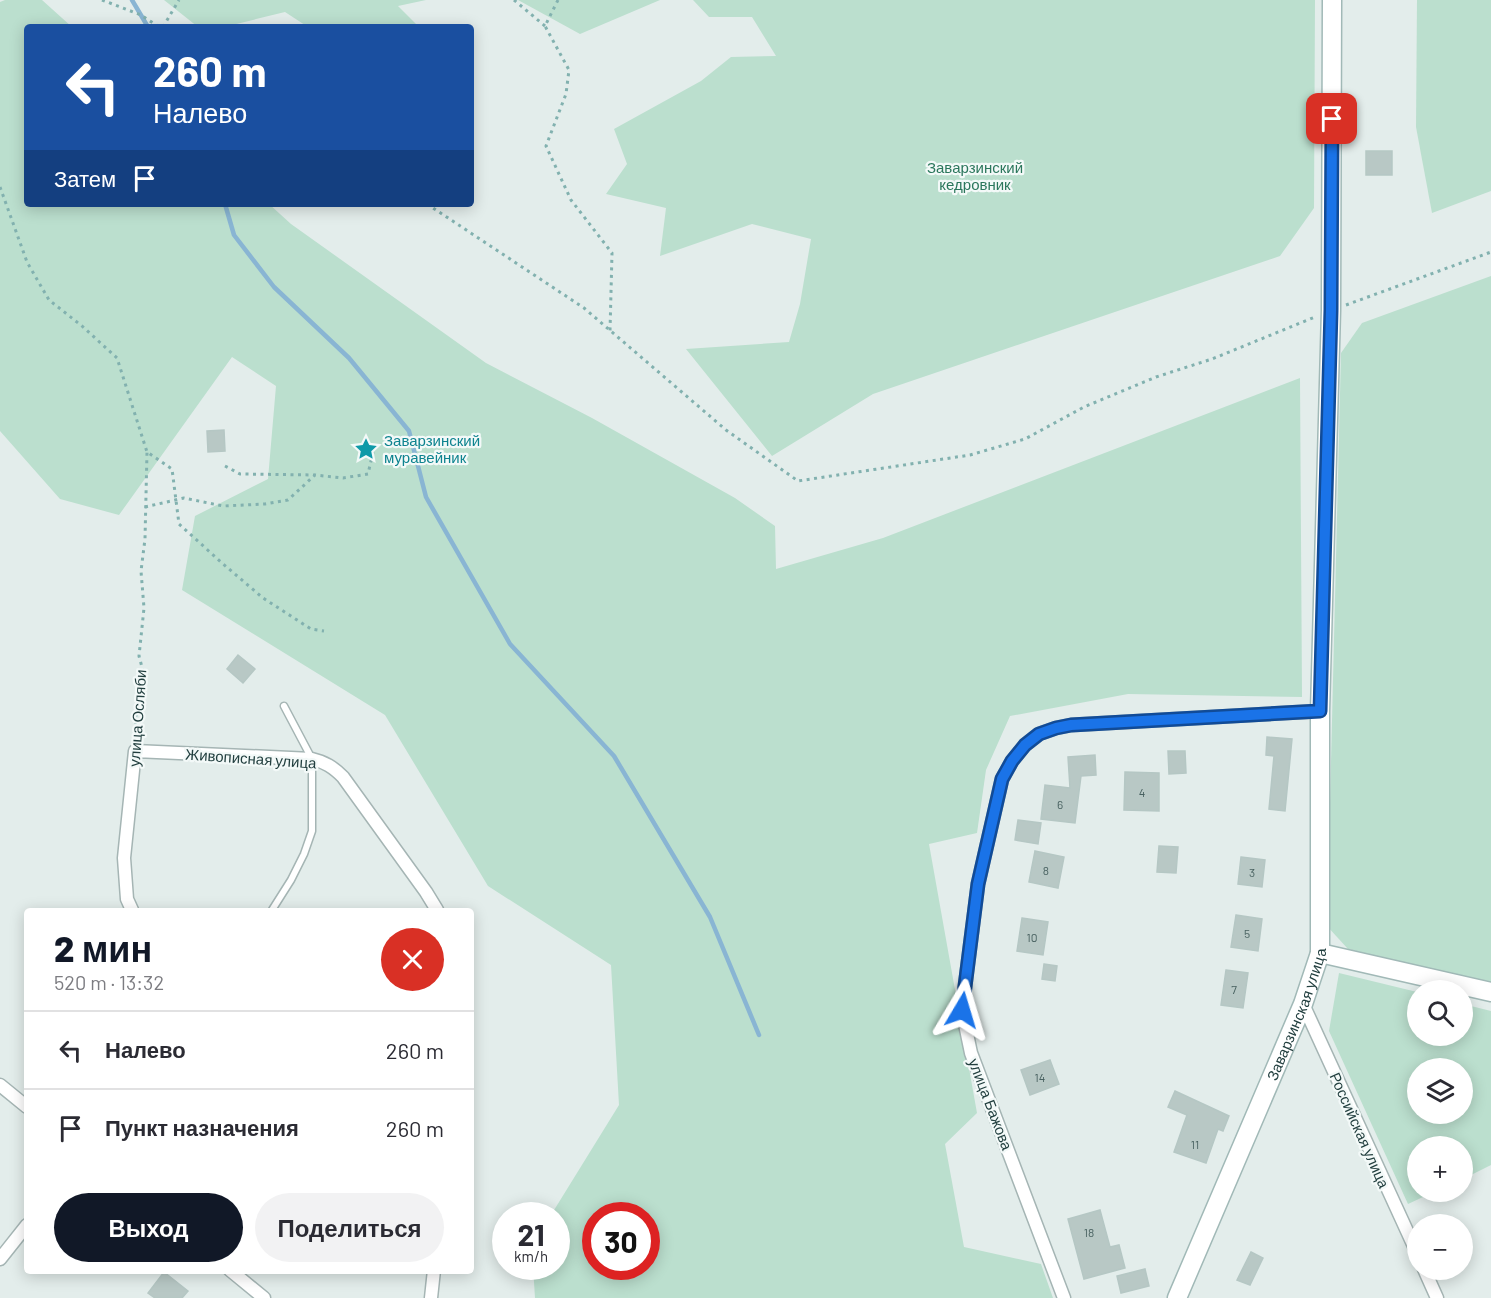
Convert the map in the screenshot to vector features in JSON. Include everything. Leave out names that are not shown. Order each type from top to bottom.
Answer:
[{"type":"street","name":"Заварзинская улица","points":[[1178,1298],[1303,1004],[1320,953],[1320,711],[1331,310],[1332,0]]},
{"type":"street","name":"улица Бажова","points":[[1064,1298],[971,1053],[962,1010],[978,884],[1002,779],[1012,761],[1025,745],[1039,734],[1056,728],[1071,725],[1320,711]]},
{"type":"street","name":"Живописная улица","points":[[135,751],[312,759],[325,762],[343,777],[436,908]]},
{"type":"street","name":"улица Осляби","points":[[131,908],[127,899],[124,858],[135,751]]},
{"type":"street","points":[[1320,953],[1491,992]]},
{"type":"street","name":"Российская улица","points":[[1303,1004],[1407,1231]]},
{"type":"street","points":[[0,1085],[24,1105]]},
{"type":"street","points":[[0,1259],[24,1229]]},
{"type":"street","points":[[235,1274],[264,1298]]},
{"type":"street","points":[[431,1298],[434,1274]]},
{"type":"street","points":[[1429,1280],[1437,1298]]},
{"type":"lane","points":[[273,908],[291,880],[312,831],[312,759],[284,705]]},
{"type":"path","points":[[102,0],[141,15],[156,24]]},
{"type":"path","points":[[163,24],[179,0]]},
{"type":"path","points":[[514,0],[545,26],[569,70],[566,94],[546,146],[571,200],[612,253],[610,331]]},
{"type":"path","points":[[545,26],[558,0]]},
{"type":"path","name":"улица Осляби","points":[[0,187],[27,262],[49,300],[117,358],[147,452],[145,539],[141,571],[144,608],[139,656],[143,671],[136,710],[135,751]]},
{"type":"path","points":[[432,207],[584,308],[726,429],[798,482],[970,455],[1025,439],[1084,407],[1156,377],[1212,359],[1331,310],[1491,252]]},
{"type":"path","points":[[147,452],[172,469],[179,524],[263,598],[311,629],[324,631]]},
{"type":"path","points":[[225,466],[240,474],[315,475],[343,478],[368,474],[373,453]]},
{"type":"path","points":[[145,507],[184,498],[223,507],[288,500],[315,475]]},
{"type":"green space","points":[[5,0],[42,0],[69,24],[24,24],[24,207],[272,207],[291,224],[486,363],[592,418],[735,498],[775,526],[776,569],[883,538],[1300,378],[1302,697],[1128,694],[1010,716],[986,770],[977,833],[929,844],[977,1113],[945,1144],[964,1247],[1041,1264],[1053,1298],[535,1298],[534,1280],[570,1280],[570,1202],[559,1202],[619,1105],[611,965],[488,886],[385,715],[182,590],[195,516],[268,479],[276,386],[232,357],[119,515],[60,499],[0,431],[0,2]]},
{"type":"green space","points":[[164,0],[426,0],[398,6],[416,24],[303,24],[285,12],[236,24],[194,24]]},
{"type":"green space","points":[[518,0],[660,0],[580,34]]},
{"type":"green space","name":"Заварзинский кедровник","points":[[693,0],[1315,0],[1314,208],[1280,256],[873,394],[772,456],[686,349],[789,342],[800,304],[811,239],[752,224],[660,256],[666,208],[606,194],[627,164],[614,129],[701,81],[731,57],[776,56],[752,17],[709,17]]},
{"type":"green space","points":[[1417,0],[1491,0],[1491,191],[1432,213],[1416,127]]},
{"type":"green space","points":[[1491,276],[1491,983],[1348,949],[1327,926],[1341,353],[1362,323]]},
{"type":"green space","points":[[1339,973],[1407,990],[1407,1046],[1473,1046],[1473,1006],[1491,1011],[1491,1165],[1473,1174],[1473,1136],[1407,1136],[1407,1202],[1329,1031]]},
{"type":"building","points":[[1366,151],[1392,151],[1392,175],[1366,175]]},
{"type":"building","points":[[224,430],[225,451],[208,452],[207,431]]},
{"type":"building","points":[[238,655],[255,669],[243,683],[227,669]]},
{"type":"building","points":[[1267,737],[1292,739],[1285,811],[1269,809],[1274,756],[1266,755]]},
{"type":"building","points":[[1168,751],[1185,751],[1186,773],[1169,774]]},
{"type":"building","points":[[1095,755],[1096,775],[1081,776],[1075,823],[1041,819],[1045,785],[1070,788],[1068,757]]},
{"type":"building","points":[[1125,772],[1159,773],[1159,811],[1124,810]]},
{"type":"building","points":[[1018,820],[1041,823],[1038,844],[1015,840]]},
{"type":"building","points":[[1159,846],[1178,847],[1176,873],[1157,872]]},
{"type":"building","points":[[1035,851],[1064,857],[1058,888],[1029,882]]},
{"type":"building","points":[[1241,857],[1265,860],[1262,887],[1238,884]]},
{"type":"building","points":[[1236,915],[1262,919],[1258,951],[1231,947]]},
{"type":"building","points":[[1022,918],[1048,922],[1043,955],[1017,951]]},
{"type":"building","points":[[1044,964],[1057,966],[1055,981],[1042,979]]},
{"type":"building","points":[[1226,970],[1248,973],[1243,1008],[1221,1005]]},
{"type":"building","points":[[1050,1060],[1059,1084],[1030,1095],[1021,1070]]},
{"type":"building","points":[[1175,1091],[1229,1116],[1223,1131],[1218,1129],[1206,1163],[1174,1152],[1187,1115],[1168,1107]]},
{"type":"building","points":[[1100,1210],[1110,1247],[1119,1245],[1125,1268],[1084,1279],[1068,1219]]},
{"type":"building","points":[[1251,1252],[1263,1258],[1250,1285],[1237,1280]]},
{"type":"building","points":[[1145,1269],[1149,1286],[1121,1293],[1117,1276]]},
{"type":"building","points":[[162,1274],[167,1274],[188,1291],[182,1298],[155,1298],[148,1293]]},
{"type":"waterway","points":[[132,0],[146,24]]},
{"type":"waterway","points":[[226,207],[234,235],[274,287],[349,358],[409,431],[426,497],[510,644],[614,756],[710,917],[759,1035]]},
{"type":"place","name":"Заварзинский муравейник","points":[[366,449]]},
{"type":"route","points":[[962,1010],[978,884],[1002,779],[1012,761],[1025,745],[1039,734],[1071,725],[1320,711],[1331,310],[1332,119]]}]
